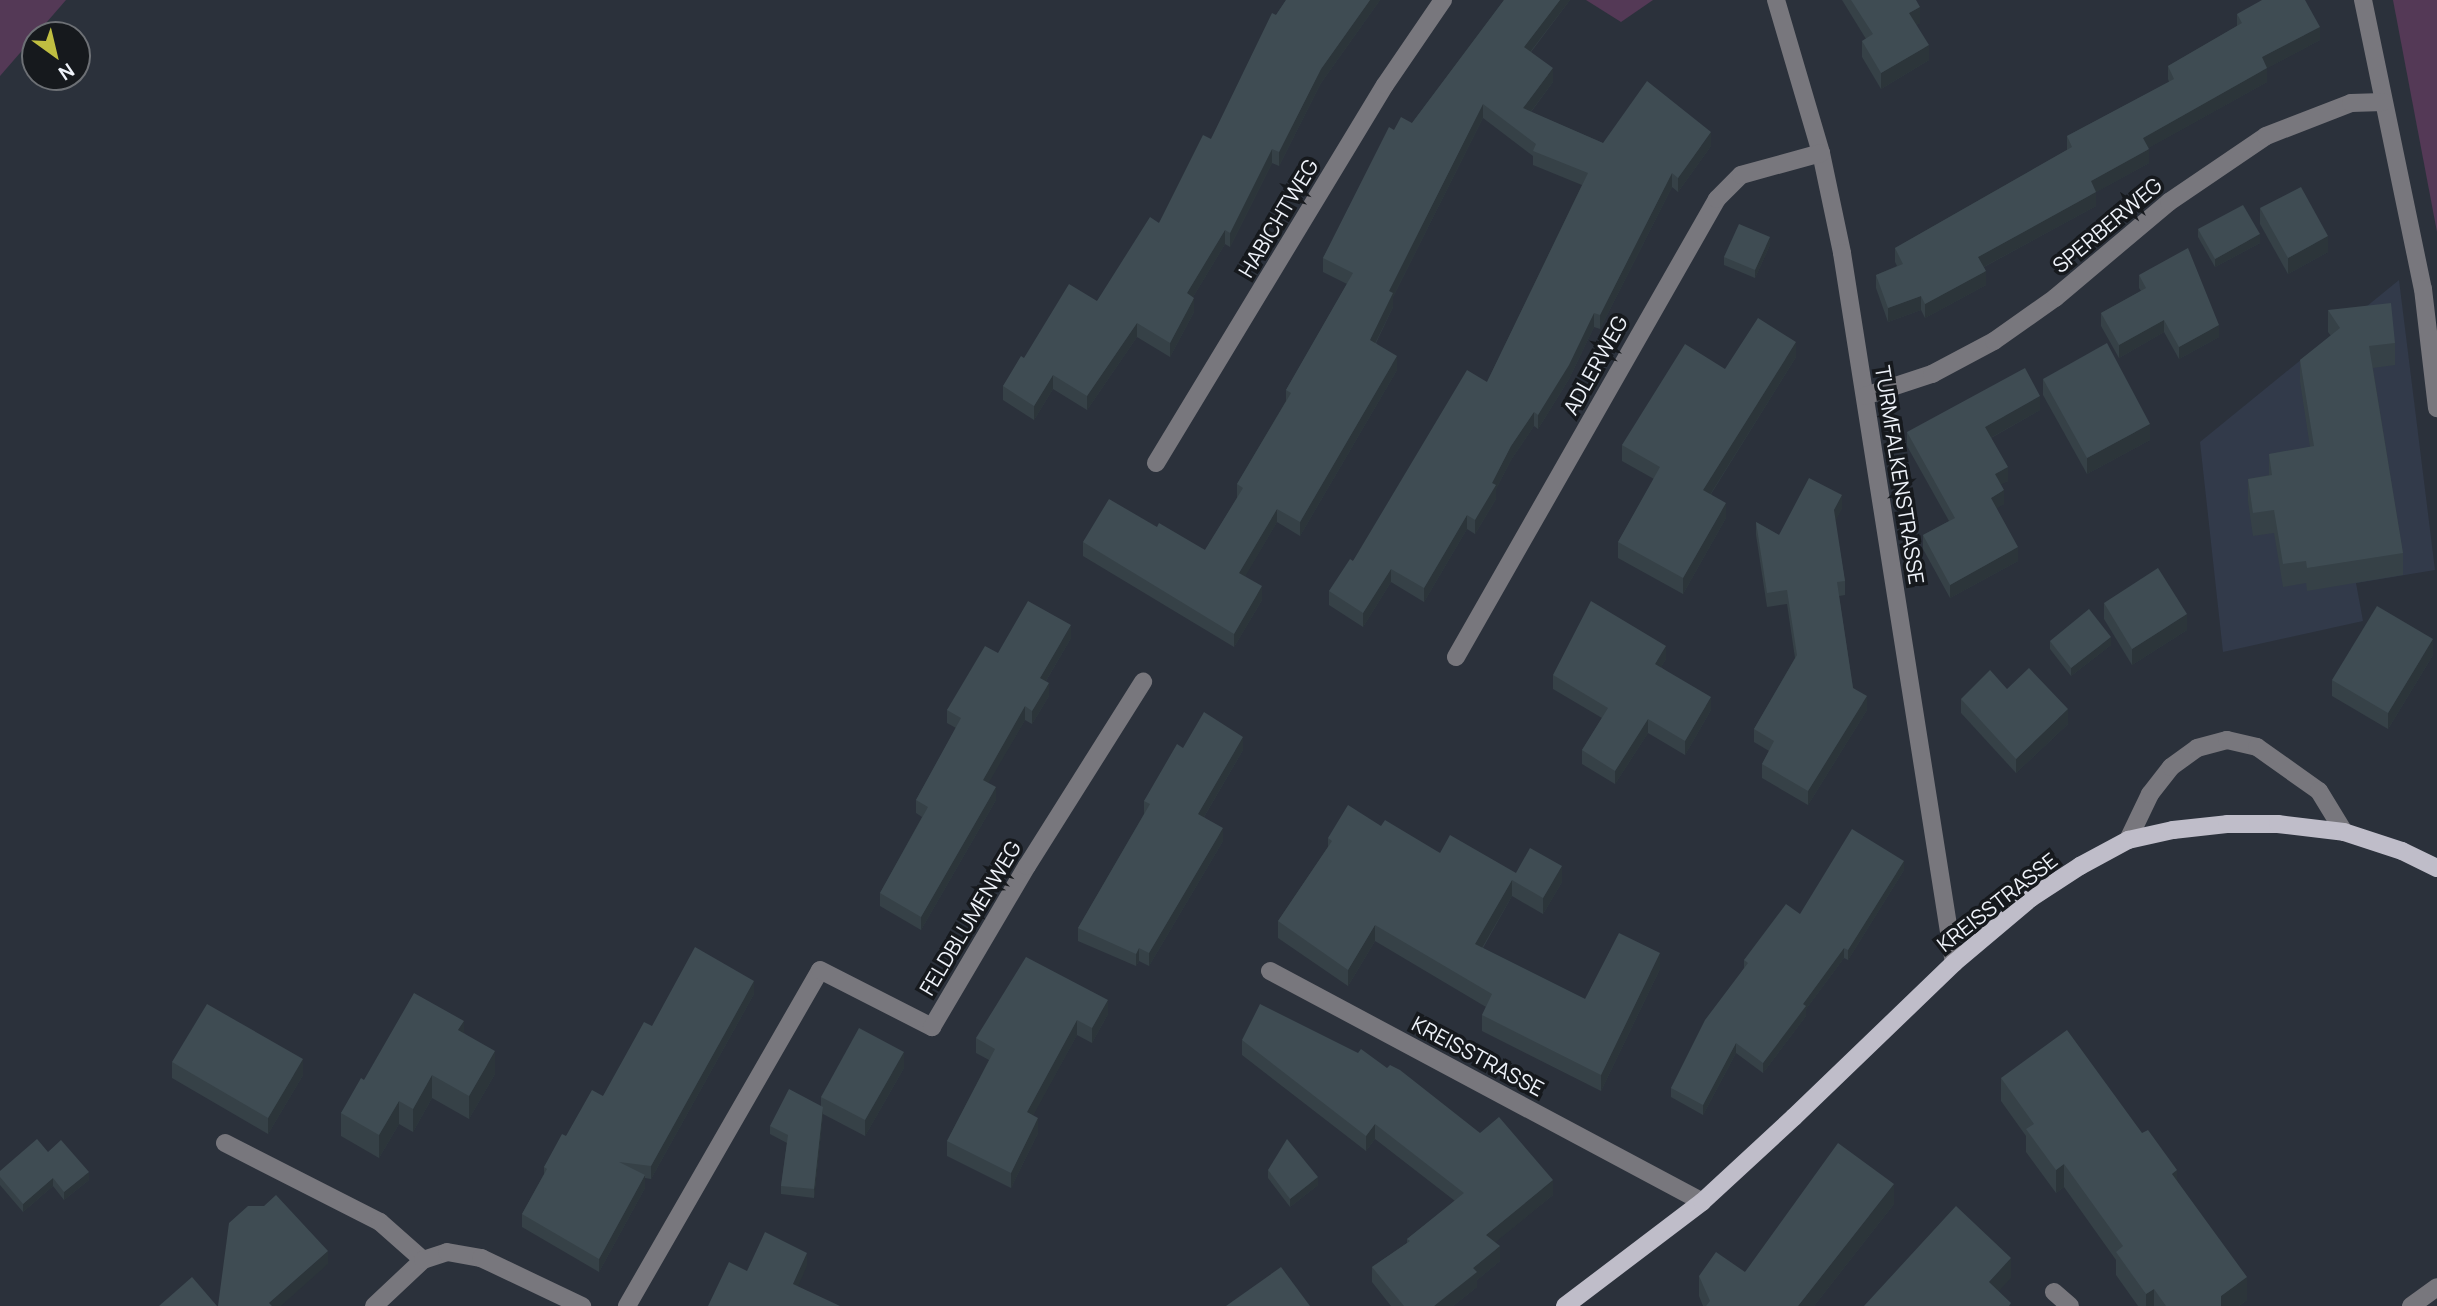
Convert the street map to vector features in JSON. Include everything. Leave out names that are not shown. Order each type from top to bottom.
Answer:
[{"type":"main road","name":"KREISSTRASSE","points":[[1565,1306],[1702,1202],[1954,963],[2031,898],[2080,866],[2128,840],[2173,830],[2227,824],[2278,824],[2344,831],[2402,851],[2437,868]]},
{"type":"street","name":"HABICHTWEG","points":[[1156,463],[1385,85],[1443,0]]},
{"type":"street","name":"TURMFALKENSTRASSE","points":[[1776,0],[1821,153],[1865,396],[1954,963]]},
{"type":"street","points":[[2363,0],[2423,289],[2437,408]]},
{"type":"street","name":"SPERBERWEG","points":[[1865,396],[1932,374],[1994,341],[2055,298],[2169,202],[2266,136],[2351,103],[2383,102]]},
{"type":"street","name":"ADLERWEG","points":[[1456,657],[1717,199],[1741,175],[1821,153]]},
{"type":"street","name":"FELDBLUMENWEG","points":[[627,1306],[821,970],[932,1027],[1027,866],[1143,682]]},
{"type":"street","points":[[2128,840],[2150,794],[2171,767],[2197,748],[2227,740],[2257,747],[2319,791],[2344,831]]},
{"type":"street","name":"KREISSTRASSE","points":[[1270,971],[1702,1202]]},
{"type":"street","points":[[225,1143],[380,1222],[423,1260]]},
{"type":"street","points":[[374,1306],[423,1260],[447,1252],[481,1258],[582,1306]]},
{"type":"street","points":[[2411,1306],[2437,1287]]},
{"type":"street","points":[[2054,1292],[2070,1306]]},
{"type":"shaded area","points":[[0,0],[66,0],[48,21],[21,21],[21,52],[0,76]]},
{"type":"shaded area","points":[[1586,0],[1653,0],[1621,22]]},
{"type":"shaded area","points":[[2393,0],[2437,0],[2437,232]]},
{"type":"shaded area","points":[[2399,280],[2435,570],[2356,583],[2363,621],[2223,652],[2200,442]]},
{"type":"building","points":[[1286,0],[1370,0],[1321,69],[1279,152],[1272,149],[1230,233],[1225,230],[1187,293],[1194,298],[1170,343],[1137,323],[1087,396],[1053,375],[1034,406],[1003,386],[1021,356],[1024,358],[1069,284],[1097,301],[1150,217],[1159,223],[1203,135],[1211,139],[1272,13],[1276,15]]},
{"type":"building","points":[[1504,0],[1560,0],[1524,47],[1553,68],[1523,108],[1603,143],[1647,81],[1711,132],[1678,178],[1672,173],[1600,315],[1594,313],[1569,365],[1538,415],[1534,412],[1511,446],[1492,483],[1496,485],[1475,520],[1467,515],[1424,588],[1391,569],[1363,613],[1329,591],[1350,559],[1353,561],[1467,370],[1487,382],[1588,173],[1533,151],[1536,144],[1483,104],[1389,291],[1393,293],[1370,340],[1397,356],[1300,522],[1277,509],[1239,573],[1262,586],[1234,634],[1083,542],[1109,499],[1157,527],[1159,523],[1205,550],[1243,488],[1237,484],[1291,393],[1286,390],[1353,273],[1323,258],[1389,127],[1394,130],[1401,117],[1412,123]]},
{"type":"building","points":[[1851,0],[1916,0],[1920,7],[1909,13],[1929,45],[1881,73],[1862,41],[1873,34]]},
{"type":"building","points":[[2262,0],[2305,0],[2320,27],[2262,57],[2267,68],[2143,138],[2149,149],[2091,181],[2096,192],[1978,257],[1986,271],[1925,304],[1921,296],[1888,308],[1876,275],[1903,264],[1895,248],[2072,147],[2067,136],[2174,79],[2168,66],[2242,23],[2237,14]]},
{"type":"building","points":[[2301,187],[2328,236],[2288,258],[2260,208]]},
{"type":"building","points":[[2243,205],[2260,234],[2215,259],[2198,229]]},
{"type":"building","points":[[1739,224],[1770,237],[1755,270],[1724,257]]},
{"type":"building","points":[[2188,248],[2219,325],[2179,347],[2164,320],[2119,345],[2101,313],[2146,288],[2139,275]]},
{"type":"building","points":[[2391,303],[2395,343],[2369,346],[2403,553],[2307,568],[2306,561],[2283,564],[2274,510],[2253,513],[2248,479],[2272,475],[2269,454],[2314,446],[2300,360],[2340,328],[2328,310]]},
{"type":"building","points":[[1758,318],[1796,342],[1703,490],[1726,503],[1683,578],[1618,542],[1660,467],[1622,445],[1685,344],[1725,369]]},
{"type":"building","points":[[2107,343],[2150,424],[2087,458],[2043,379]]},
{"type":"building","points":[[2025,368],[2040,396],[1985,427],[2008,467],[1995,474],[2004,490],[1991,498],[2018,547],[1950,585],[1923,535],[1955,518],[1907,432]]},
{"type":"building","points":[[1809,478],[1842,495],[1834,510],[1845,581],[1837,582],[1853,688],[1867,696],[1808,791],[1762,764],[1774,741],[1754,729],[1797,655],[1787,590],[1767,593],[1756,522],[1779,535]]},
{"type":"building","points":[[2158,568],[2187,614],[2132,649],[2104,603]]},
{"type":"building","points":[[1028,601],[1071,625],[1040,678],[1049,683],[1032,711],[1025,706],[983,780],[996,787],[921,917],[880,893],[928,807],[916,800],[961,718],[947,710],[985,646],[998,653]]},
{"type":"building","points":[[1591,601],[1666,646],[1655,664],[1711,697],[1685,741],[1648,719],[1615,771],[1582,750],[1608,708],[1553,675]]},
{"type":"building","points":[[2377,606],[2433,639],[2388,713],[2332,680]]},
{"type":"building","points":[[2089,609],[2111,637],[2071,668],[2050,641]]},
{"type":"building","points":[[2029,668],[2068,709],[2016,759],[1961,699],[1990,670],[2007,689]]},
{"type":"building","points":[[1204,712],[1243,737],[1198,814],[1223,828],[1149,953],[1139,948],[1136,954],[1078,928],[1150,804],[1144,801],[1177,744],[1183,748]]},
{"type":"building","points":[[1348,805],[1381,826],[1385,820],[1440,853],[1450,835],[1516,873],[1530,848],[1562,866],[1543,898],[1512,880],[1475,944],[1585,999],[1619,933],[1660,953],[1601,1075],[1482,1015],[1492,994],[1375,925],[1348,970],[1278,921],[1332,841],[1328,838]]},
{"type":"building","points":[[1852,829],[1904,861],[1848,950],[1844,948],[1803,1004],[1806,1006],[1763,1063],[1736,1043],[1703,1105],[1671,1088],[1705,1020],[1748,963],[1744,960],[1786,904],[1800,914]]},
{"type":"building","points":[[695,947],[754,981],[651,1166],[619,1162],[645,1175],[599,1259],[522,1214],[547,1169],[544,1167],[562,1134],[566,1136],[592,1090],[603,1096],[644,1022],[652,1026]]},
{"type":"building","points":[[1026,957],[1108,1000],[1092,1028],[1077,1020],[1027,1112],[1038,1118],[1011,1173],[947,1141],[995,1049],[976,1038]]},
{"type":"building","points":[[414,993],[464,1021],[458,1030],[495,1051],[469,1096],[432,1075],[413,1109],[399,1101],[379,1135],[341,1113],[361,1078],[364,1080]]},
{"type":"building","points":[[207,1004],[303,1059],[268,1118],[172,1062]]},
{"type":"building","points":[[1260,1004],[1358,1053],[1361,1049],[1387,1068],[1390,1065],[1400,1070],[1480,1133],[1499,1117],[1553,1180],[1486,1235],[1500,1246],[1473,1268],[1477,1272],[1434,1306],[1404,1306],[1372,1267],[1410,1241],[1407,1239],[1464,1193],[1375,1124],[1366,1136],[1242,1040]]},
{"type":"building","points":[[859,1028],[904,1052],[865,1120],[821,1097]]},
{"type":"building","points":[[2067,1030],[2142,1133],[2148,1130],[2177,1170],[2172,1174],[2247,1277],[2221,1296],[2221,1306],[2166,1306],[2154,1289],[2146,1294],[2116,1252],[2123,1246],[2064,1164],[2056,1170],[2026,1129],[2034,1124],[2001,1078]]},
{"type":"building","points":[[789,1089],[823,1107],[814,1189],[781,1186],[788,1135],[770,1126]]},
{"type":"building","points":[[37,1139],[48,1152],[61,1140],[89,1172],[64,1192],[53,1178],[23,1204],[0,1177],[0,1171]]},
{"type":"building","points":[[1287,1139],[1318,1177],[1290,1199],[1268,1170]]},
{"type":"building","points":[[1838,1143],[1894,1184],[1798,1306],[1706,1306],[1710,1301],[1699,1276],[1716,1252],[1745,1272]]},
{"type":"building","points":[[276,1195],[328,1251],[269,1303],[272,1306],[218,1306],[229,1223],[248,1206],[264,1206]]},
{"type":"building","points":[[1956,1206],[2011,1258],[1989,1282],[2011,1303],[2009,1306],[1864,1306]]},
{"type":"building","points":[[765,1232],[807,1253],[793,1284],[840,1306],[708,1306],[729,1262],[747,1271]]},
{"type":"building","points":[[1281,1267],[1310,1306],[1226,1306]]},
{"type":"building","points":[[192,1277],[217,1306],[159,1306]]}]
